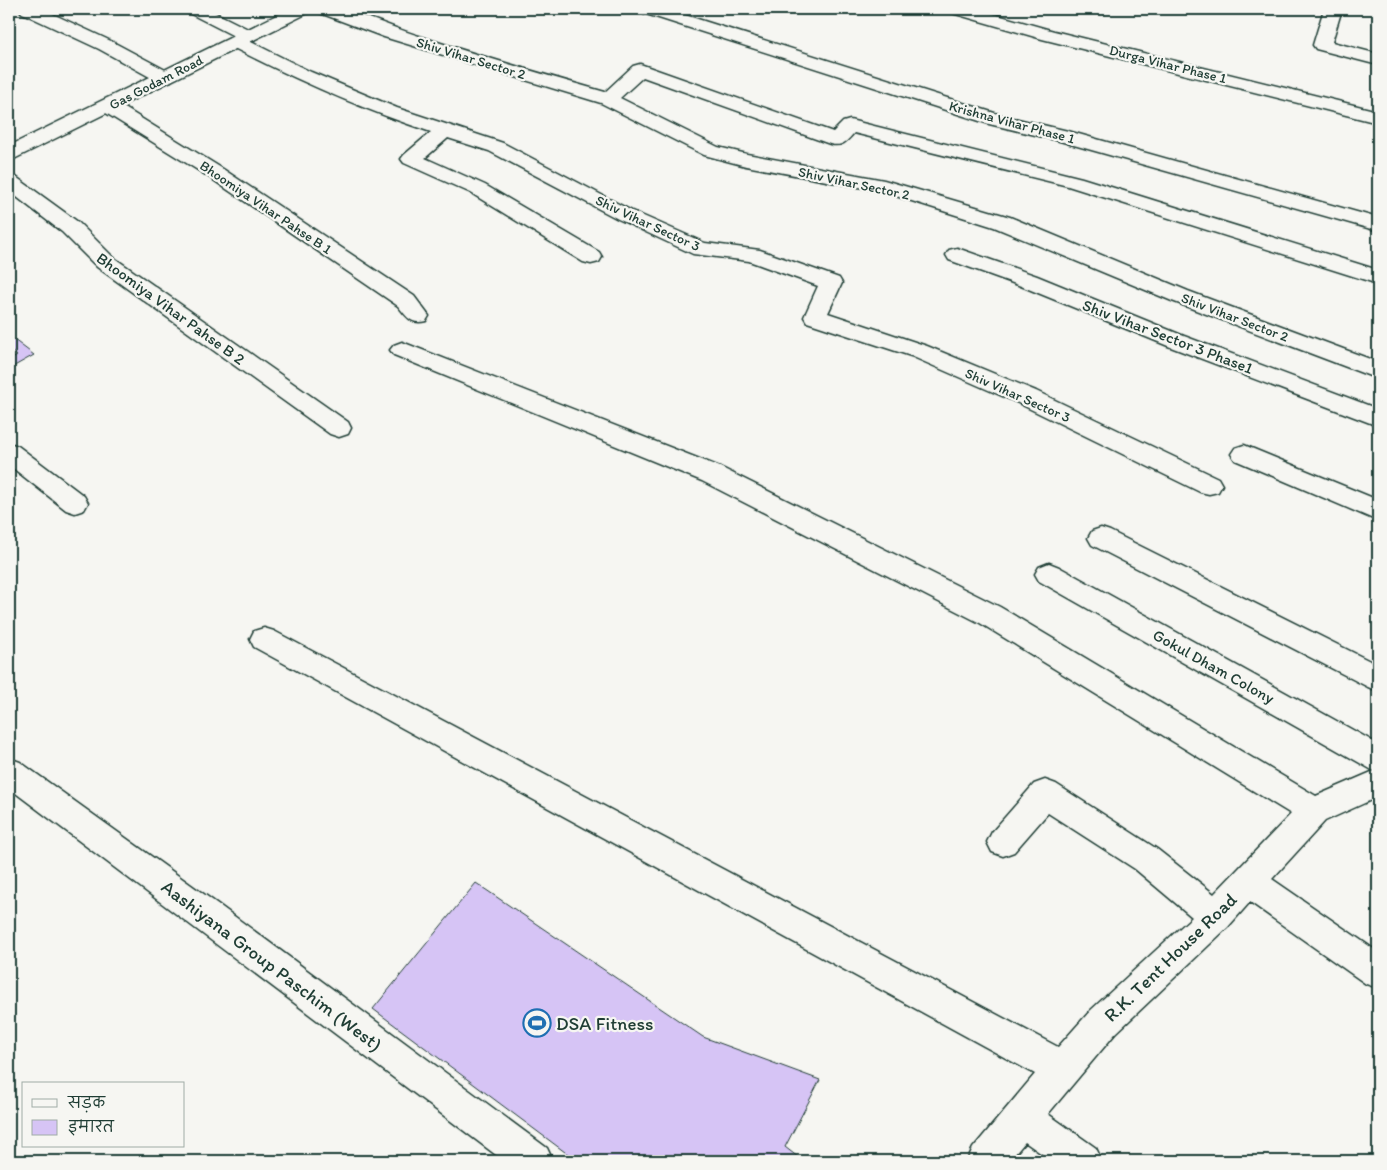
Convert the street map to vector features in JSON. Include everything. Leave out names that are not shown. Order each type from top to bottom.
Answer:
[{"type":"street","points":[[28,9],[105,45],[164,78]]},
{"type":"street","name":"Shiv Vihar Sector 3","points":[[195,9],[304,76],[390,112],[496,147],[625,215],[701,249],[752,255],[831,282],[815,317],[919,351],[946,362],[1027,397],[1209,485]]},
{"type":"street","name":"Gas Godam Road","points":[[9,154],[302,9]]},
{"type":"street","name":"Shiv Vihar Sector 2","points":[[326,9],[408,39],[608,99],[712,151],[746,160],[884,186],[1002,222],[1180,296],[1378,372]]},
{"type":"street","name":"Krishna Vihar Phase 1","points":[[649,9],[996,120],[1061,135],[1378,225]]},
{"type":"street","name":"Durga Vihar Phase 1","points":[[958,9],[1048,35],[1378,117]]},
{"type":"street","points":[[1333,9],[1322,45],[1378,60]]},
{"type":"street","points":[[608,99],[640,70],[837,140],[850,126],[1075,182],[1378,277]]},
{"type":"street","name":"Bhoomiya Vihar Pahse B 1","points":[[108,106],[216,173],[406,300],[418,316]]},
{"type":"street","points":[[445,130],[411,159],[478,189],[591,257]]},
{"type":"street","name":"Bhoomiya Vihar Pahse B 2","points":[[9,181],[70,228],[105,262],[339,428]]},
{"type":"street","name":"Shiv Vihar Sector 3 Phase1","points":[[957,255],[1029,281],[1176,341],[1378,418]]},
{"type":"street","points":[[402,350],[711,474],[737,487],[990,615],[1314,811]]},
{"type":"street","points":[[9,452],[75,503]]},
{"type":"street","points":[[1244,454],[1378,511]]},
{"type":"street","points":[[1101,538],[1378,679]]},
{"type":"street","name":"Gokul Dham Colony","points":[[1049,574],[1378,759]]},
{"type":"street","points":[[264,639],[1062,1069]]},
{"type":"street","name":"Aashiyana Group Paschim (West)","points":[[9,771],[215,922],[534,1161]]},
{"type":"street","name":"R.K. Tent House Road","points":[[986,1161],[1102,1022],[1216,916],[1314,811],[1378,783]]},
{"type":"street","points":[[1003,842],[1045,794],[1146,859],[1216,916]]},
{"type":"street","points":[[1247,881],[1378,972]]},
{"type":"street","points":[[1021,1117],[1083,1161]]},
{"type":"building","points":[[9,336],[34,355],[9,369],[9,361],[17,356],[9,349]]},
{"type":"building","name":"DSA Fitness","points":[[476,883],[703,1037],[820,1080],[785,1147],[803,1161],[577,1161],[373,1009]]},
{"type":"place","name":"DSA Fitness","points":[[537,1023]]}]
